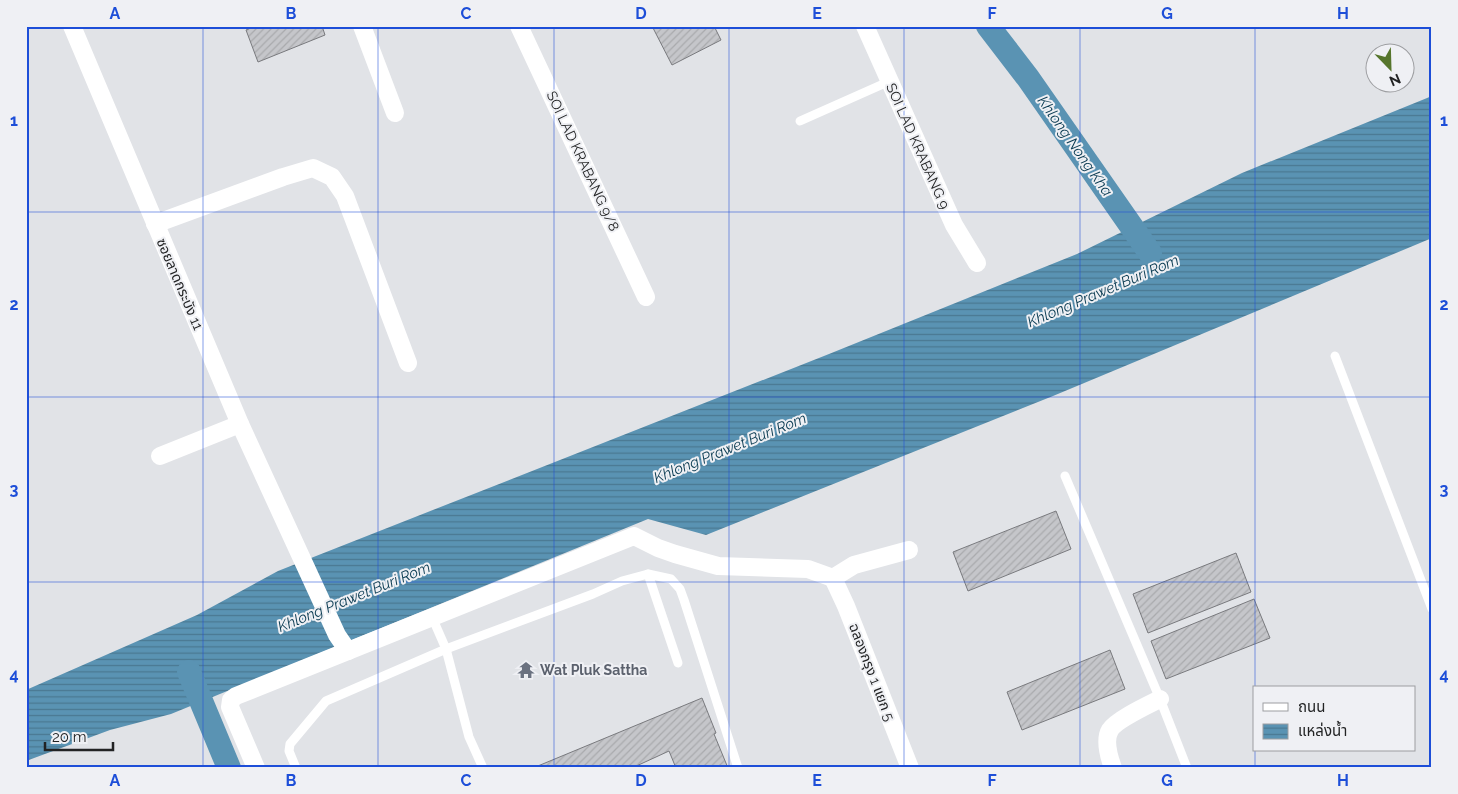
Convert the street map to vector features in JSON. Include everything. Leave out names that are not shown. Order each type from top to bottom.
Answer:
[{"type":"street","name":"ซอยลาดกระบัง 11","points":[[72,26],[240,424],[337,635],[348,651]]},
{"type":"street","points":[[362,26],[395,114]]},
{"type":"street","name":"SOI LAD KRABANG 9/8","points":[[520,26],[646,297]]},
{"type":"street","name":"SOI LAD KRABANG 9","points":[[865,26],[954,225],[977,263]]},
{"type":"street","points":[[155,224],[274,180],[313,168],[332,177],[345,196],[408,362]]},
{"type":"street","points":[[160,456],[240,424]]},
{"type":"street","points":[[256,768],[230,707],[231,700],[242,693],[634,536],[658,548],[718,566],[808,569],[832,578],[854,565],[909,550]]},
{"type":"street","name":"ฉลองกรุง 1 แยก 5","points":[[832,578],[846,606],[910,768]]},
{"type":"street","points":[[1113,768],[1107,745],[1109,730],[1116,723],[1160,699]]},
{"type":"lane","points":[[800,121],[890,81]]},
{"type":"lane","points":[[1335,356],[1432,609]]},
{"type":"lane","points":[[1065,476],[1160,699],[1187,768]]},
{"type":"lane","points":[[648,574],[678,662]]},
{"type":"lane","points":[[296,768],[289,751],[290,744],[326,701],[446,649],[622,581],[648,574],[671,579],[680,589],[738,768]]},
{"type":"lane","points":[[432,617],[446,649],[469,737],[483,768]]},
{"type":"water","name":"Khlong Prawet Buri Rom","points":[[1432,96],[1432,238],[1053,396],[706,535],[648,519],[171,714],[110,730],[26,761],[26,690],[197,615],[278,571],[1077,254],[1242,173]]},
{"type":"building","points":[[255,26],[322,26],[325,35],[258,62],[246,30]]},
{"type":"building","points":[[652,26],[714,26],[721,40],[672,65]]},
{"type":"building","points":[[1056,511],[1071,549],[968,591],[953,552]]},
{"type":"building","points":[[1236,553],[1251,592],[1148,633],[1133,594]]},
{"type":"building","points":[[1254,599],[1270,638],[1166,679],[1151,641]]},
{"type":"building","points":[[1110,650],[1125,689],[1022,730],[1007,692]]},
{"type":"building","points":[[702,698],[728,768],[676,768],[669,751],[632,768],[533,768]]},
{"type":"waterway","name":"Khlong Nong Kha","points":[[988,26],[1028,78],[1150,253]]},
{"type":"waterway","points":[[189,672],[229,768]]},
{"type":"place","name":"Wat Pluk Sattha","points":[[526,670]]}]
